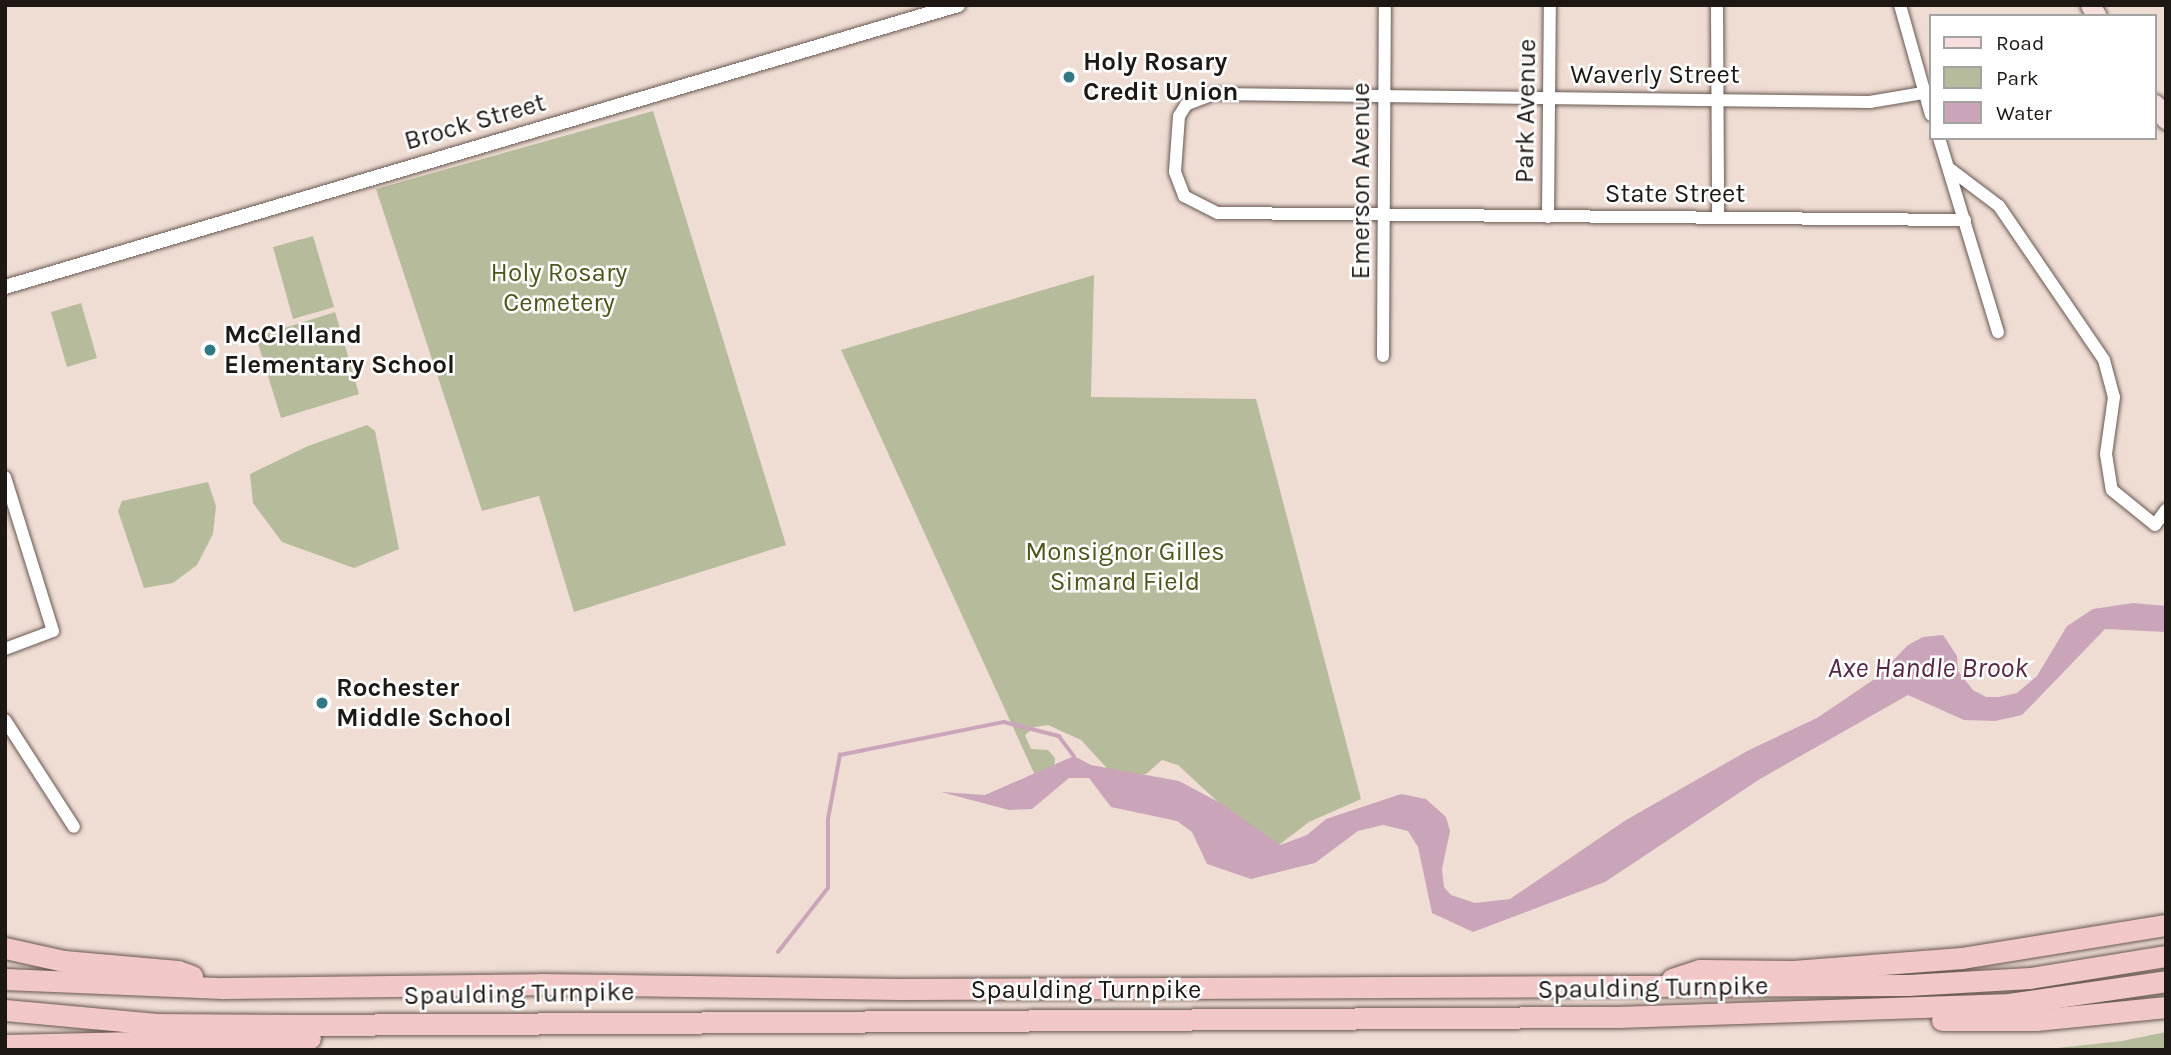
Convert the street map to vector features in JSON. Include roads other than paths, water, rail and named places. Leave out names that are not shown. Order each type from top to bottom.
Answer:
[{"type":"highway","points":[[1658,983],[1700,970],[1793,971],[1962,958],[2166,925]]},
{"type":"highway","points":[[5,948],[64,961],[178,971],[223,988]]},
{"type":"highway","name":"Spaulding Turnpike","points":[[5,979],[223,988],[540,984],[1229,989],[1658,983],[1922,984],[2030,978],[2166,956]]},
{"type":"highway","name":"Spaulding Turnpike","points":[[5,1010],[156,1024],[1619,1017],[1857,1012],[2022,1002],[2166,981]]},
{"type":"highway","points":[[1857,1012],[1896,1018],[1996,1020],[2166,1007]]},
{"type":"highway","points":[[5,1045],[399,1034],[479,1022]]},
{"type":"street","name":"Brock Street","points":[[5,286],[958,5]]},
{"type":"street","name":"Emerson Avenue","points":[[1383,356],[1385,5]]},
{"type":"street","name":"Park Avenue","points":[[1548,217],[1550,5]]},
{"type":"street","points":[[1717,5],[1718,217]]},
{"type":"street","points":[[1900,5],[1930,113]]},
{"type":"street","name":"Waverly Street","points":[[1384,214],[1206,210],[1184,196],[1174,159],[1179,117],[1186,105],[1206,96],[1385,94],[1718,97],[1870,102],[1923,93]]},
{"type":"street","points":[[1940,140],[1998,332]]},
{"type":"street","points":[[1950,169],[1999,206],[2104,360],[2113,397],[2106,454],[2112,490],[2155,525],[2166,510]]},
{"type":"street","name":"State Street","points":[[1384,214],[1965,220]]},
{"type":"street","points":[[5,477],[53,631],[5,649]]},
{"type":"street","points":[[5,720],[74,827]]},
{"type":"water","name":"Axe Handle Brook","points":[[2133,603],[2166,606],[2166,632],[2105,629],[2022,715],[1995,721],[1964,720],[1908,695],[1760,779],[1605,882],[1473,932],[1432,913],[1418,847],[1408,831],[1383,825],[1358,831],[1315,863],[1251,879],[1207,864],[1192,832],[1177,821],[1111,807],[1089,778],[1069,778],[1032,809],[1009,810],[941,792],[985,795],[1074,756],[1091,765],[1179,781],[1224,805],[1280,845],[1307,835],[1326,819],[1401,794],[1426,799],[1446,817],[1450,831],[1442,869],[1444,887],[1451,895],[1475,903],[1510,899],[1626,820],[1749,750],[1817,718],[1876,678],[1908,645],[1923,637],[1943,635],[1957,656],[1958,671],[1973,690],[1986,697],[1999,697],[2017,693],[2037,676],[2067,626],[2093,609]]},
{"type":"waterway","name":"Axe Handle Brook","points":[[778,952],[828,888],[828,819],[840,755],[1004,722],[1059,736],[1074,756]]},
{"type":"place","name":"Holy Rosary Credit Union","points":[[1069,77]]},
{"type":"place","name":"McClelland Elementary School","points":[[210,350]]},
{"type":"place","name":"Rochester Middle School","points":[[322,703]]},
{"type":"park label","name":"Holy Rosary Cemetery","points":[[559,288]]},
{"type":"park label","name":"Monsignor Gilles Simard Field","points":[[1125,567]]}]
